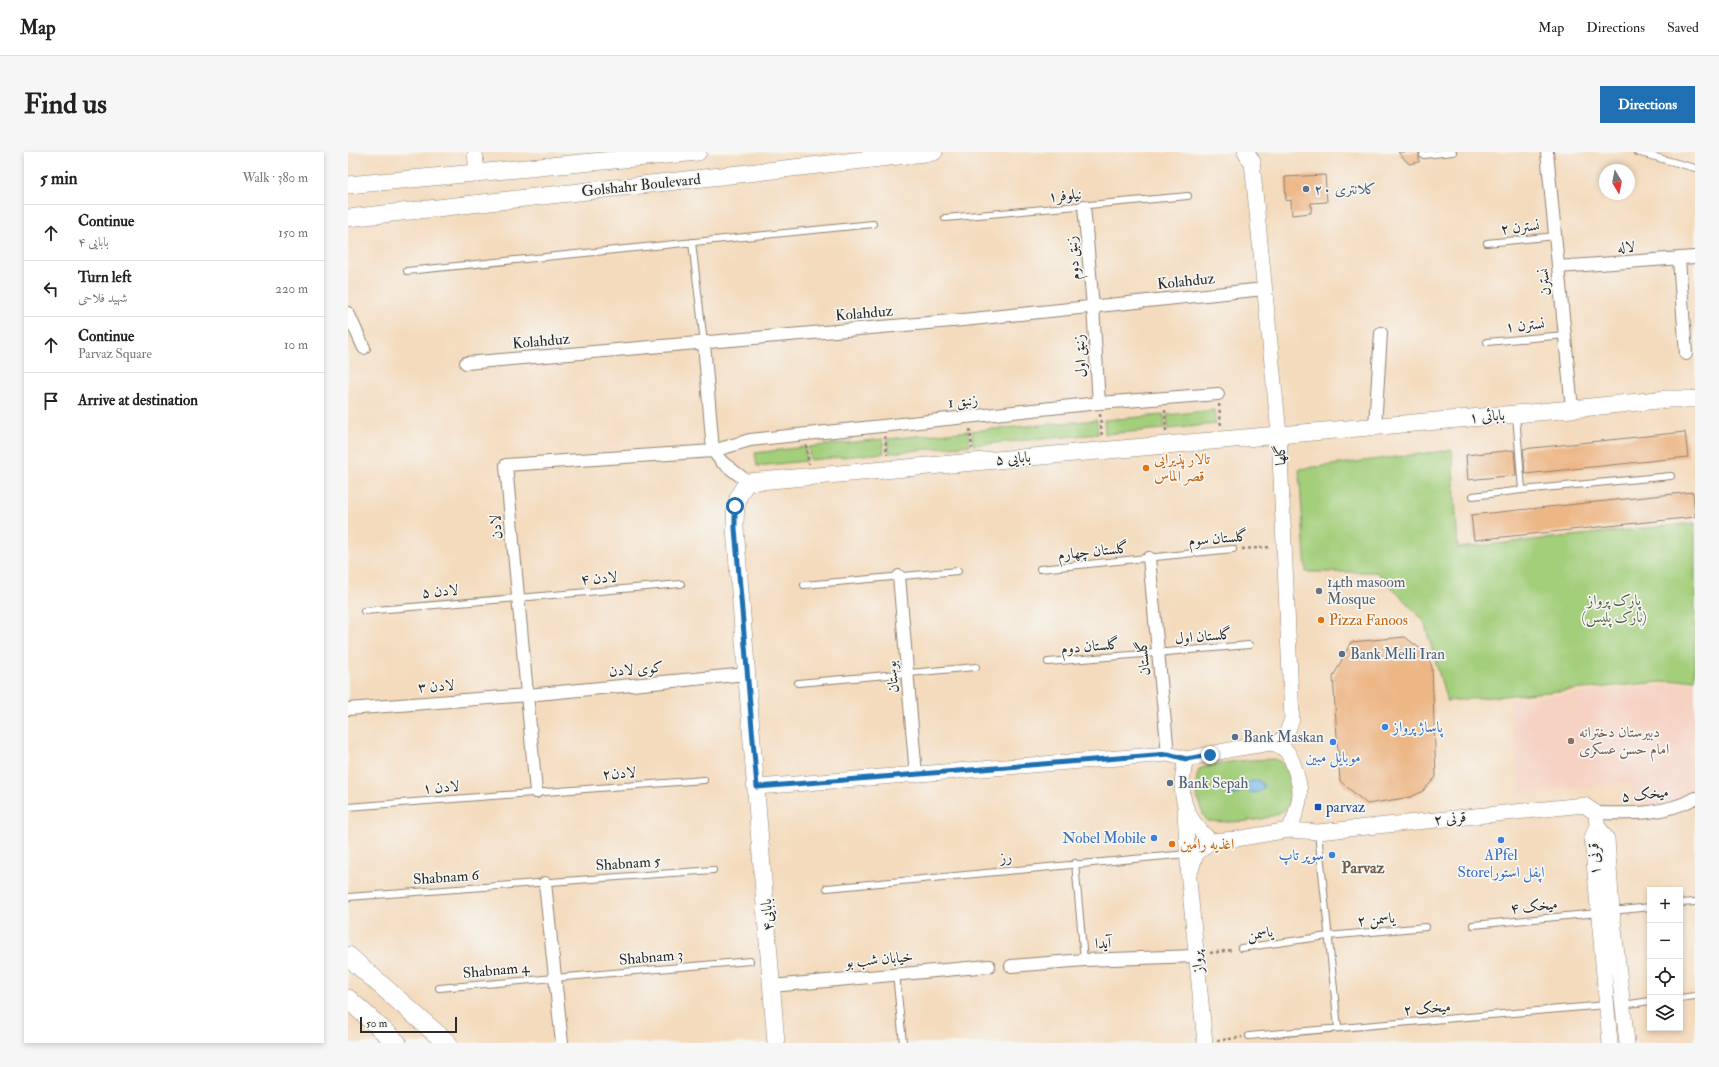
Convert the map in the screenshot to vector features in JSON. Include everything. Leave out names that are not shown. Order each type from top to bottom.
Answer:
[{"type":"main road","name":"Golshahr Boulevard","points":[[348,185],[698,152]]},
{"type":"main road","name":"Golshahr Boulevard","points":[[348,218],[934,152]]},
{"type":"main road","name":"بابائی ۱","points":[[1279,434],[1572,409],[1667,399],[1695,400]]},
{"type":"main road","name":"۵ بابایی","points":[[748,482],[1279,434]]},
{"type":"main road","name":"بابایی۴","points":[[748,482],[740,491],[735,506],[735,528],[757,787],[776,1043]]},
{"type":"main road","points":[[348,956],[447,1043]]},
{"type":"main road","points":[[348,999],[398,1043]]},
{"type":"street","points":[[475,152],[477,174]]},
{"type":"street","name":"نسترن","points":[[1547,152],[1572,409]]},
{"type":"street","name":"گلها","points":[[1251,155],[1279,434],[1292,719],[1286,735],[1277,744]]},
{"type":"street","name":"زنبق دوم","points":[[1084,206],[1093,307]]},
{"type":"street","name":"لاله","points":[[1558,268],[1695,257]]},
{"type":"street","points":[[1679,259],[1686,354]]},
{"type":"street","name":"Kolahduz","points":[[466,363],[963,320],[1264,289]]},
{"type":"street","name":"زنبق اول","points":[[1093,307],[1099,403]]},
{"type":"street","points":[[348,313],[364,348]]},
{"type":"street","points":[[1375,426],[1381,333]]},
{"type":"street","points":[[704,343],[713,451],[722,462],[748,482]]},
{"type":"street","name":"زنبق 1","points":[[713,451],[750,440],[1099,403],[1218,394]]},
{"type":"street","name":"لادن","points":[[536,792],[506,465],[713,451]]},
{"type":"street","name":"گلستان","points":[[1149,558],[1168,754]]},
{"type":"street","name":"بوستان","points":[[899,576],[916,775]]},
{"type":"street","name":"کوی لادن","points":[[527,695],[747,674]]},
{"type":"street","name":"لادن ۳","points":[[348,709],[527,695]]},
{"type":"street","points":[[757,787],[1168,754],[1186,759],[1271,743],[1277,744],[1288,752],[1295,769],[1300,793],[1289,830],[1242,838],[1211,841],[1201,832],[1188,815],[1182,795],[1181,778],[1186,759]]},
{"type":"street","name":"میخک ۵","points":[[1597,819],[1671,809],[1695,798]]},
{"type":"street","name":"پرواز","points":[[1185,805],[1188,881],[1205,1043]]},
{"type":"street","name":"قرنی ۲","points":[[1289,830],[1318,832],[1584,805],[1597,819]]},
{"type":"street","name":"قرنی ۱","points":[[1597,819],[1607,839],[1605,912],[1607,1005],[1610,1043]]},
{"type":"street","name":"پرواز","points":[[1188,881],[1196,854],[1211,841]]},
{"type":"street","points":[[545,882],[562,1043]]},
{"type":"street","name":"قرنی ۱","points":[[1605,912],[1622,1005],[1626,1043]]},
{"type":"street","name":"آیدا","points":[[1011,966],[1084,960],[1196,956]]},
{"type":"street","name":"خیابان شب بو","points":[[772,986],[989,966]]},
{"type":"lane","points":[[1423,155],[1453,152]]},
{"type":"lane","points":[[1637,152],[1695,168]]},
{"type":"lane","name":"نیلوفر۱","points":[[945,218],[1188,196]]},
{"type":"lane","points":[[407,271],[873,224]]},
{"type":"lane","name":"نسترن ٢","points":[[1487,243],[1556,236]]},
{"type":"lane","points":[[692,242],[704,343]]},
{"type":"lane","name":"نسترن ١","points":[[1486,342],[1565,335]]},
{"type":"lane","points":[[1516,414],[1522,490]]},
{"type":"lane","points":[[1473,496],[1671,476]]},
{"type":"lane","name":"گلستان سوم","points":[[1149,558],[1233,549]]},
{"type":"lane","name":"گلستان چهارم","points":[[1040,569],[1149,558]]},
{"type":"lane","points":[[804,585],[958,571]]},
{"type":"lane","name":"لادن ۴","points":[[518,598],[681,584]]},
{"type":"lane","name":"لادن ۵","points":[[364,611],[518,598]]},
{"type":"lane","name":"گلستان اول","points":[[1158,653],[1249,645]]},
{"type":"lane","name":"گلستان دوم","points":[[1048,662],[1158,653]]},
{"type":"lane","points":[[798,684],[976,667]]},
{"type":"lane","name":"لادن۲","points":[[536,792],[704,780]]},
{"type":"lane","name":"لادن ۱","points":[[348,807],[536,792]]},
{"type":"lane","points":[[1318,832],[1338,1028]]},
{"type":"lane","name":"رز","points":[[827,888],[1075,863],[1187,854]]},
{"type":"lane","points":[[1075,863],[1084,960]]},
{"type":"lane","name":"Shabnam 5","points":[[545,882],[713,870]]},
{"type":"lane","name":"Shabnam 6","points":[[348,897],[545,882]]},
{"type":"lane","points":[[1683,904],[1695,902]]},
{"type":"lane","name":"میخک ۴","points":[[1473,925],[1647,907]]},
{"type":"lane","name":"یاسمن ۲","points":[[1328,936],[1426,927]]},
{"type":"lane","name":"یاسمن","points":[[1241,948],[1328,936]]},
{"type":"lane","name":"Shabnam 3","points":[[555,978],[750,961]]},
{"type":"lane","points":[[896,974],[903,1043]]},
{"type":"lane","name":"Shabnam 4","points":[[438,988],[555,978]]},
{"type":"lane","points":[[1683,998],[1695,996]]},
{"type":"lane","name":"میخک ۲","points":[[1249,1036],[1607,1005],[1622,1005],[1647,1001]]},
{"type":"path","points":[[1218,394],[1222,439]]},
{"type":"path","points":[[1164,398],[1168,444]]},
{"type":"path","points":[[1099,403],[1104,450]]},
{"type":"path","points":[[969,416],[973,462]]},
{"type":"path","points":[[884,426],[888,470]]},
{"type":"path","points":[[805,434],[810,477]]},
{"type":"path","name":"گلستان سوم","points":[[1233,549],[1284,546]]},
{"type":"path","name":"یاسمن","points":[[1196,956],[1241,948]]},
{"type":"path","points":[[1205,1043],[1249,1036]]},
{"type":"shaded area","points":[[1695,682],[1695,792],[1675,804],[1637,807],[1633,802],[1631,782],[1520,792],[1510,700]]},
{"type":"green space","points":[[1214,410],[1216,424],[1168,429],[1167,415]]},
{"type":"green space","points":[[1164,415],[1165,429],[1105,434],[1104,420]]},
{"type":"green space","points":[[1097,420],[1098,434],[973,445],[972,431]]},
{"type":"green space","points":[[969,431],[970,445],[889,453],[887,439]]},
{"type":"green space","points":[[883,439],[884,453],[810,460],[808,447]]},
{"type":"green space","points":[[805,447],[806,461],[757,466],[755,453]]},
{"type":"green space","name":"پارک پرواز (پارک پلیس)","points":[[1452,450],[1458,548],[1695,523],[1695,679],[1447,701],[1424,621],[1377,572],[1306,572],[1299,469]]},
{"type":"green space","points":[[1274,759],[1282,762],[1288,771],[1293,787],[1292,799],[1285,809],[1274,815],[1261,819],[1231,822],[1207,821],[1198,802],[1197,796],[1196,783],[1199,769],[1208,766],[1246,760]]},
{"type":"water","points":[[1259,780],[1264,786],[1262,790],[1258,792],[1250,793],[1247,790],[1242,791],[1239,794],[1229,796],[1225,792],[1226,786],[1239,783],[1241,785],[1247,784],[1248,782]]},
{"type":"building","points":[[1398,152],[1419,152],[1419,162],[1409,164]]},
{"type":"building","name":"کلانتری ۲۰","points":[[1325,175],[1327,202],[1311,203],[1311,213],[1292,215],[1291,200],[1286,201],[1285,177]]},
{"type":"building","points":[[1685,432],[1688,457],[1525,474],[1523,449]]},
{"type":"building","points":[[1514,450],[1516,475],[1468,480],[1466,455]]},
{"type":"building","points":[[1693,492],[1695,517],[1474,540],[1471,515]]},
{"type":"building","name":"پاساژ پرواز","points":[[1405,637],[1426,653],[1432,667],[1436,777],[1423,791],[1411,797],[1367,804],[1340,781],[1333,677],[1351,642]]},
{"type":"place","name":"کلانتری ۲۰","points":[[1306,189]]},
{"type":"place","name":"تالار پذیرایی قصر الماس","points":[[1146,468]]},
{"type":"place","name":"14th masoom Mosque","points":[[1319,591]]},
{"type":"place","name":"Pizza Fanoos","points":[[1321,620]]},
{"type":"place","name":"Bank Melli Iran","points":[[1342,654]]},
{"type":"place","name":"پاساژ پرواز","points":[[1385,727]]},
{"type":"place","name":"Bank Maskan","points":[[1235,737]]},
{"type":"place","name":"دبیرستان دخترانه امام حسن عسکری","points":[[1571,741]]},
{"type":"place","name":"موبایل مبین","points":[[1333,742]]},
{"type":"place","name":"Bank Sepah","points":[[1170,783]]},
{"type":"place","name":"parvaz","points":[[1318,807]]},
{"type":"place","name":"Nobel Mobile","points":[[1154,838]]},
{"type":"place","name":"APfel Store|اپفل استور","points":[[1501,840]]},
{"type":"place","name":"اغذیه رامین","points":[[1172,844]]},
{"type":"place","name":"سوپر تاپ","points":[[1332,855]]},
{"type":"district","name":"Parvaz","points":[[1363,867]]},
{"type":"route","points":[[735,506],[735,528],[757,787],[1168,754],[1186,759],[1210,755]]}]
